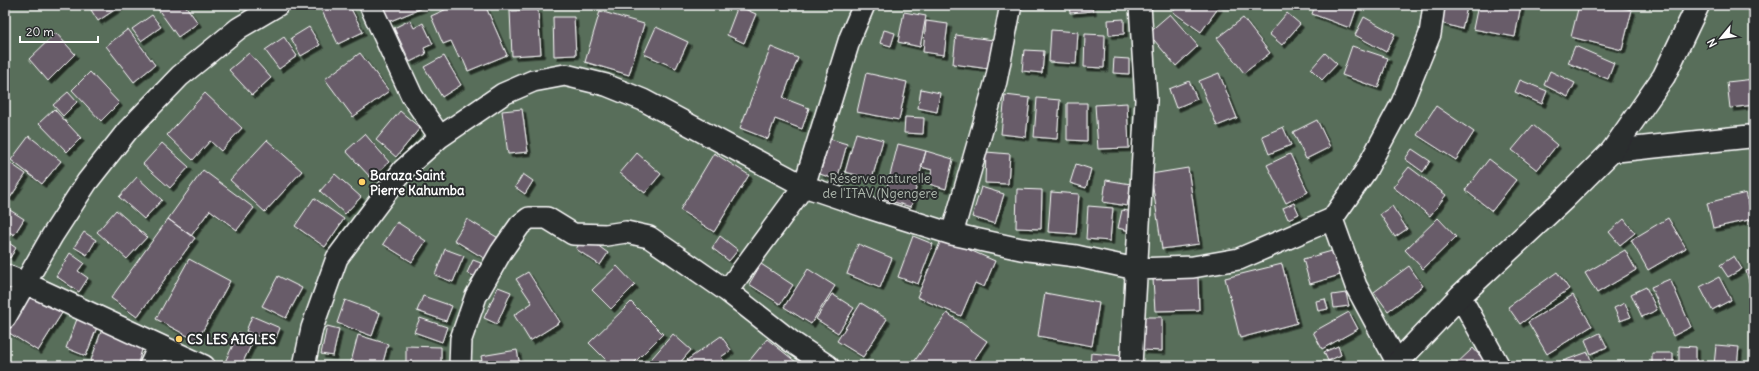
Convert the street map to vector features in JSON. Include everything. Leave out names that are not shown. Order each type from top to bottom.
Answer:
[{"type":"main road","points":[[1396,364],[1460,296],[1564,199],[1612,151],[1664,76],[1698,5]]},
{"type":"main road","points":[[1612,151],[1754,136]]},
{"type":"street","points":[[5,318],[52,236],[87,182],[128,130],[180,76],[239,28],[278,5]]},
{"type":"street","points":[[370,5],[412,96],[440,137]]},
{"type":"street","points":[[727,291],[804,186],[850,38],[864,5]]},
{"type":"street","points":[[952,234],[996,81],[1011,5]]},
{"type":"street","points":[[1131,366],[1146,100],[1140,5]]},
{"type":"street","points":[[304,366],[312,328],[337,258],[403,170],[440,137],[503,94],[533,81],[565,75],[606,85],[643,100],[804,186],[952,234],[1021,249],[1076,256],[1136,268],[1193,267],[1239,259],[1332,219],[1365,172],[1402,103],[1430,34],[1434,5]]},
{"type":"street","points":[[460,366],[461,339],[476,296],[501,252],[520,225],[529,218],[546,218],[573,234],[606,235],[626,232],[649,237],[727,291],[792,342],[828,366]]},
{"type":"street","points":[[1332,219],[1356,286],[1396,364]]},
{"type":"street","points":[[5,276],[25,283],[204,366]]},
{"type":"street","points":[[1460,296],[1499,366]]},
{"type":"street","points":[[150,366],[160,346]]},
{"type":"green space","name":"Réserve naturelle de l'ITAV (Ngengere","points":[[5,5],[1754,5],[1754,366],[5,366]]},
{"type":"building","points":[[88,5],[122,5],[98,21]]},
{"type":"building","points":[[155,5],[185,5],[198,23],[178,37]]},
{"type":"building","points":[[319,5],[349,5],[363,32],[338,44]]},
{"type":"building","points":[[382,5],[425,5],[425,7],[388,22]]},
{"type":"building","points":[[456,5],[485,5],[507,55],[468,71],[462,57],[459,58],[451,41],[443,44],[431,16]]},
{"type":"building","points":[[1069,5],[1092,5],[1093,11],[1070,13]]},
{"type":"building","points":[[1178,5],[1216,5],[1219,7],[1201,32],[1173,12]]},
{"type":"building","points":[[1315,5],[1358,5],[1350,28],[1312,14]]},
{"type":"building","points":[[1446,5],[1459,5],[1467,7],[1462,29],[1441,23]]},
{"type":"building","points":[[1478,5],[1521,5],[1515,37],[1473,29]]},
{"type":"building","points":[[1579,5],[1612,5],[1632,10],[1622,50],[1571,37]]},
{"type":"building","points":[[1750,5],[1754,5],[1754,26],[1752,26]]},
{"type":"building","points":[[738,6],[756,14],[744,43],[727,35]]},
{"type":"building","points":[[538,10],[541,54],[512,56],[510,11]]},
{"type":"building","points":[[600,11],[644,24],[629,75],[585,62]]},
{"type":"building","points":[[904,12],[926,16],[920,47],[898,42]]},
{"type":"building","points":[[1287,13],[1300,24],[1282,45],[1269,34]]},
{"type":"building","points":[[1170,14],[1198,46],[1176,66],[1148,33]]},
{"type":"building","points":[[152,15],[161,27],[141,41],[132,29]]},
{"type":"building","points":[[553,17],[574,17],[576,55],[554,56]]},
{"type":"building","points":[[1364,17],[1395,34],[1386,52],[1355,35]]},
{"type":"building","points":[[1243,18],[1270,53],[1244,73],[1217,38]]},
{"type":"building","points":[[1124,19],[1124,34],[1109,35],[1108,20]]},
{"type":"building","points":[[410,20],[414,28],[423,23],[433,44],[424,48],[426,54],[410,62],[394,28]]},
{"type":"building","points":[[926,21],[948,24],[944,55],[923,52]]},
{"type":"building","points":[[309,27],[320,45],[301,56],[291,38]]},
{"type":"building","points":[[656,27],[688,42],[676,68],[644,54]]},
{"type":"building","points":[[128,29],[155,65],[134,82],[106,46]]},
{"type":"building","points":[[884,30],[895,33],[891,46],[880,43]]},
{"type":"building","points":[[1051,30],[1078,32],[1076,64],[1049,62]]},
{"type":"building","points":[[56,33],[75,54],[48,81],[29,59]]},
{"type":"building","points":[[1085,34],[1105,35],[1104,68],[1084,67]]},
{"type":"building","points":[[956,35],[993,40],[989,69],[953,64]]},
{"type":"building","points":[[284,37],[297,56],[279,69],[265,50]]},
{"type":"building","points":[[1352,46],[1388,58],[1378,88],[1342,75]]},
{"type":"building","points":[[1575,46],[1614,63],[1608,79],[1568,63]]},
{"type":"building","points":[[771,47],[798,58],[783,98],[809,108],[802,129],[775,119],[768,139],[740,128]]},
{"type":"building","points":[[1024,50],[1044,51],[1042,73],[1022,71]]},
{"type":"building","points":[[249,53],[271,78],[252,95],[229,70]]},
{"type":"building","points":[[360,53],[389,91],[353,117],[325,79]]},
{"type":"building","points":[[1325,53],[1337,64],[1322,80],[1311,69]]},
{"type":"building","points":[[444,56],[461,85],[442,97],[424,67]]},
{"type":"building","points":[[1114,58],[1129,59],[1129,74],[1113,73]]},
{"type":"building","points":[[1550,71],[1575,83],[1568,97],[1544,85]]},
{"type":"building","points":[[90,72],[119,103],[101,121],[72,90]]},
{"type":"building","points":[[866,73],[907,82],[899,120],[857,112]]},
{"type":"building","points":[[1219,73],[1237,118],[1217,126],[1199,81]]},
{"type":"building","points":[[1754,79],[1754,105],[1730,108],[1727,82]]},
{"type":"building","points":[[1520,80],[1547,91],[1542,104],[1515,92]]},
{"type":"building","points":[[1189,81],[1197,99],[1176,108],[1169,89]]},
{"type":"building","points":[[921,89],[940,93],[937,112],[918,108]]},
{"type":"building","points":[[68,92],[77,102],[63,116],[53,105]]},
{"type":"building","points":[[205,93],[242,128],[221,151],[210,141],[193,160],[167,135]]},
{"type":"building","points":[[1005,95],[1030,98],[1026,137],[1001,134]]},
{"type":"building","points":[[1037,98],[1060,100],[1057,139],[1034,137]]},
{"type":"building","points":[[1067,103],[1087,103],[1087,141],[1067,140]]},
{"type":"building","points":[[1127,103],[1129,148],[1098,149],[1095,105]]},
{"type":"building","points":[[1436,106],[1474,132],[1456,160],[1417,135]]},
{"type":"building","points":[[54,109],[81,138],[67,152],[39,123]]},
{"type":"building","points":[[522,109],[528,152],[508,154],[502,111]]},
{"type":"building","points":[[400,111],[420,128],[396,157],[376,140]]},
{"type":"building","points":[[905,117],[924,118],[923,134],[904,133]]},
{"type":"building","points":[[1317,120],[1330,147],[1306,159],[1293,132]]},
{"type":"building","points":[[1533,125],[1557,145],[1537,170],[1512,150]]},
{"type":"building","points":[[1283,127],[1291,145],[1269,154],[1262,136]]},
{"type":"building","points":[[856,133],[883,140],[872,179],[845,172]]},
{"type":"building","points":[[365,134],[389,162],[371,178],[346,151]]},
{"type":"building","points":[[29,136],[61,161],[42,184],[11,160]]},
{"type":"building","points":[[830,139],[847,144],[837,180],[820,174]]},
{"type":"building","points":[[267,140],[302,171],[265,212],[230,180]]},
{"type":"building","points":[[162,143],[189,167],[170,188],[143,164]]},
{"type":"building","points":[[898,144],[926,151],[911,207],[884,199]]},
{"type":"building","points":[[1412,149],[1430,161],[1423,172],[1405,159]]},
{"type":"building","points":[[926,151],[953,159],[946,189],[929,184],[932,170],[921,167]]},
{"type":"building","points":[[986,152],[1010,154],[1008,184],[985,183]]},
{"type":"building","points":[[637,153],[661,174],[645,193],[620,173]]},
{"type":"building","points":[[714,153],[749,175],[714,232],[680,210]]},
{"type":"building","points":[[1290,154],[1308,192],[1286,203],[1267,165]]},
{"type":"building","points":[[1489,159],[1516,180],[1492,211],[1465,190]]},
{"type":"building","points":[[7,161],[26,174],[10,198],[5,195],[5,164]]},
{"type":"building","points":[[1076,164],[1091,169],[1086,188],[1070,183]]},
{"type":"building","points":[[1409,167],[1446,195],[1430,216],[1393,187]]},
{"type":"building","points":[[1188,168],[1199,244],[1162,249],[1151,174]]},
{"type":"building","points":[[203,170],[254,208],[237,230],[210,210],[191,236],[168,219]]},
{"type":"building","points":[[335,174],[361,197],[345,214],[320,191]]},
{"type":"building","points":[[523,174],[533,181],[525,194],[515,187]]},
{"type":"building","points":[[137,177],[162,200],[144,219],[119,197]]},
{"type":"building","points":[[1106,180],[1131,184],[1127,206],[1103,202]]},
{"type":"building","points":[[981,187],[1004,194],[995,224],[972,217]]},
{"type":"building","points":[[1017,189],[1042,190],[1041,229],[1016,228]]},
{"type":"building","points":[[1051,192],[1079,194],[1076,234],[1048,232]]},
{"type":"building","points":[[1746,193],[1753,219],[1713,228],[1707,203]]},
{"type":"building","points":[[314,198],[344,219],[325,247],[295,226]]},
{"type":"building","points":[[1294,203],[1299,214],[1288,219],[1283,208]]},
{"type":"building","points":[[1088,206],[1113,208],[1110,241],[1086,239]]},
{"type":"building","points":[[1392,206],[1407,229],[1395,237],[1380,214]]},
{"type":"building","points":[[5,207],[24,219],[14,235],[5,229]]},
{"type":"building","points":[[116,210],[147,237],[127,259],[97,232]]},
{"type":"building","points":[[1122,210],[1134,212],[1130,231],[1118,228]]},
{"type":"building","points":[[1438,218],[1456,237],[1423,269],[1405,250]]},
{"type":"building","points":[[1668,218],[1686,248],[1648,270],[1631,240]]},
{"type":"building","points":[[168,219],[195,238],[137,317],[111,298]]},
{"type":"building","points":[[467,219],[500,239],[487,260],[454,240]]},
{"type":"building","points":[[1624,219],[1635,233],[1620,245],[1609,232]]},
{"type":"building","points":[[397,222],[426,241],[412,262],[383,244]]},
{"type":"building","points":[[84,232],[96,240],[87,255],[74,247]]},
{"type":"building","points":[[585,236],[608,253],[600,265],[576,249]]},
{"type":"building","points":[[720,236],[738,250],[729,261],[712,248]]},
{"type":"building","points":[[913,236],[933,244],[918,284],[898,277]]},
{"type":"building","points":[[942,238],[995,261],[984,287],[975,283],[961,316],[917,297]]},
{"type":"building","points":[[9,243],[16,248],[10,258],[5,254],[5,248]]},
{"type":"building","points":[[858,244],[892,258],[880,288],[847,274]]},
{"type":"building","points":[[445,249],[464,256],[453,282],[435,275]]},
{"type":"building","points":[[1625,250],[1636,270],[1597,293],[1585,273]]},
{"type":"building","points":[[1332,251],[1340,275],[1310,284],[1303,259]]},
{"type":"building","points":[[70,253],[84,263],[78,271],[88,278],[79,292],[56,276]]},
{"type":"building","points":[[1734,256],[1742,269],[1728,277],[1720,265]]},
{"type":"building","points":[[189,259],[230,281],[197,341],[156,319]]},
{"type":"building","points":[[473,260],[481,263],[476,277],[467,273]]},
{"type":"building","points":[[761,264],[793,285],[780,304],[749,284]]},
{"type":"building","points":[[1282,264],[1297,323],[1240,338],[1225,278]]},
{"type":"building","points":[[617,266],[635,285],[611,309],[592,290]]},
{"type":"building","points":[[1409,266],[1423,286],[1388,311],[1374,292]]},
{"type":"building","points":[[808,269],[835,286],[811,324],[784,307]]},
{"type":"building","points":[[1754,269],[1754,292],[1752,292],[1746,271]]},
{"type":"building","points":[[528,272],[560,322],[530,341],[514,315],[532,303],[516,279]]},
{"type":"building","points":[[1557,272],[1569,289],[1520,324],[1508,307]]},
{"type":"building","points":[[278,276],[302,288],[286,318],[262,306]]},
{"type":"building","points":[[1198,277],[1199,310],[1155,311],[1153,279]]},
{"type":"building","points":[[1719,277],[1731,300],[1712,310],[1700,287]]},
{"type":"building","points":[[1670,279],[1691,327],[1673,336],[1651,287]]},
{"type":"building","points":[[498,287],[511,292],[497,324],[484,318]]},
{"type":"building","points":[[1646,287],[1657,310],[1642,317],[1631,294]]},
{"type":"building","points":[[29,293],[62,313],[38,351],[6,331]]},
{"type":"building","points":[[1045,293],[1099,303],[1092,346],[1038,336]]},
{"type":"building","points":[[1346,293],[1349,306],[1334,308],[1332,295]]},
{"type":"building","points":[[832,294],[854,308],[838,333],[816,319]]},
{"type":"building","points":[[1573,295],[1592,326],[1547,354],[1528,322]]},
{"type":"building","points":[[423,296],[452,306],[446,321],[417,311]]},
{"type":"building","points":[[1325,299],[1328,309],[1318,311],[1316,301]]},
{"type":"building","points":[[345,300],[380,313],[372,336],[337,323]]},
{"type":"building","points":[[631,302],[663,334],[631,366],[612,366],[589,343]]},
{"type":"building","points":[[861,303],[887,319],[863,357],[837,341]]},
{"type":"building","points":[[1625,303],[1631,317],[1620,321],[1614,308]]},
{"type":"building","points":[[1349,312],[1358,329],[1322,349],[1313,332]]},
{"type":"building","points":[[947,313],[987,341],[970,366],[912,365]]},
{"type":"building","points":[[252,316],[280,328],[274,343],[246,331]]},
{"type":"building","points":[[1142,317],[1162,317],[1162,351],[1142,350]]},
{"type":"building","points":[[420,318],[447,327],[442,342],[414,332]]},
{"type":"building","points":[[77,319],[97,327],[86,356],[66,348]]},
{"type":"building","points":[[327,326],[339,329],[333,356],[321,354]]},
{"type":"building","points":[[102,329],[144,343],[137,366],[89,366]]},
{"type":"building","points":[[239,332],[254,339],[241,366],[233,366],[225,362]]},
{"type":"building","points":[[1600,333],[1607,347],[1591,354],[1585,340]]},
{"type":"building","points":[[673,334],[691,350],[677,366],[645,366]]},
{"type":"building","points":[[358,335],[388,344],[382,366],[350,366]]},
{"type":"building","points":[[721,336],[731,350],[721,357],[727,366],[692,366],[687,360]]},
{"type":"building","points":[[767,339],[801,366],[745,366]]},
{"type":"building","points":[[1716,345],[1739,347],[1737,366],[1714,366]]},
{"type":"building","points":[[406,346],[441,347],[441,366],[406,366]]},
{"type":"building","points":[[1338,346],[1341,355],[1328,361],[1324,352]]},
{"type":"building","points":[[1679,346],[1696,347],[1696,366],[1679,366]]},
{"type":"building","points":[[1473,348],[1489,366],[1454,366]]},
{"type":"building","points":[[517,350],[520,366],[483,366],[481,356]]},
{"type":"building","points":[[1753,351],[1754,366],[1750,366]]},
{"type":"building","points":[[1588,352],[1593,366],[1549,366]]},
{"type":"building","points":[[1091,353],[1123,356],[1122,366],[1090,366]]},
{"type":"building","points":[[1652,353],[1673,353],[1673,366],[1652,366]]},
{"type":"place","name":"Baraza Saint Pierre Kahumba","points":[[362,182]]},
{"type":"place","name":"CS LES AIGLES","points":[[179,339]]}]
